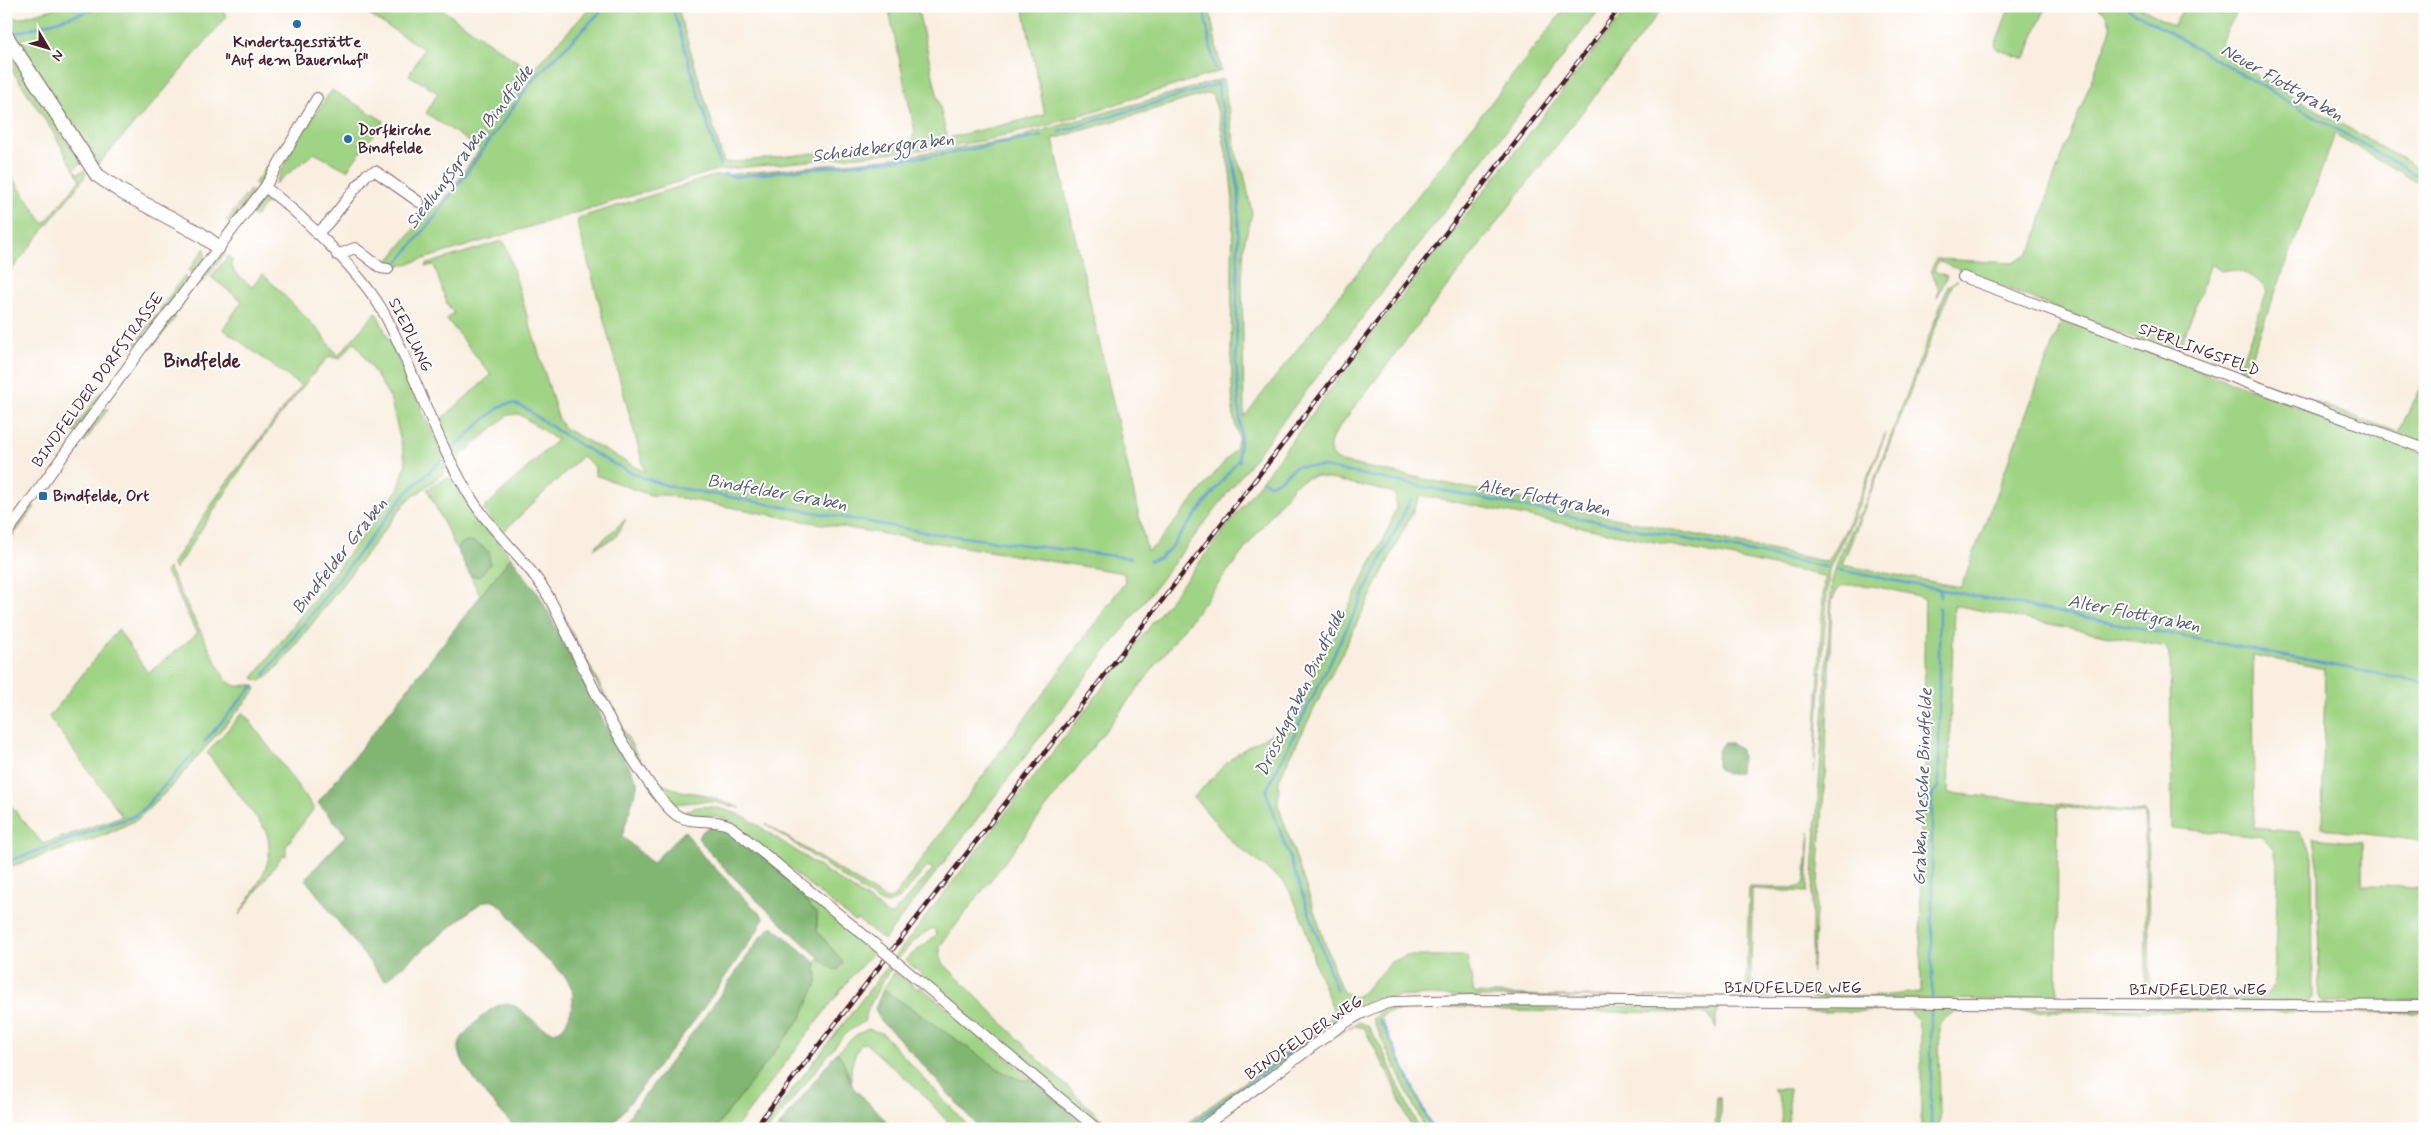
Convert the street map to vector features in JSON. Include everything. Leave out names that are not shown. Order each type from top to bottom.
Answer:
[{"type":"street","points":[[8,39],[95,173],[122,192],[200,234],[218,247]]},
{"type":"street","name":"BINDFELDER DORFSTRASSE","points":[[6,534],[218,247],[265,187],[316,98]]},
{"type":"street","points":[[316,234],[329,222],[367,174],[375,171],[419,202]]},
{"type":"street","name":"SIEDLUNG","points":[[265,187],[316,234],[361,280],[384,314],[452,465],[486,519],[534,576],[550,600],[629,754],[664,802],[678,816],[689,820],[714,820],[730,826],[1097,1129]]},
{"type":"street","points":[[338,256],[355,248],[381,268],[388,269]]},
{"type":"street","name":"SPERLINGSFELD","points":[[1964,277],[2425,449]]},
{"type":"street","name":"BINDFELDER WEG","points":[[1200,1129],[1335,1031],[1363,1013],[1392,1002],[1463,1000],[2425,1006]]},
{"type":"green space","points":[[6,6],[17,19],[63,6],[218,6],[227,16],[162,93],[97,165],[15,41],[17,40],[10,29],[6,27]]},
{"type":"green space","points":[[373,6],[437,6],[531,71],[592,6],[677,6],[724,163],[910,143],[915,132],[888,6],[917,6],[947,138],[1045,115],[1023,6],[1209,6],[1221,71],[1049,125],[981,141],[910,151],[717,170],[407,264],[391,267],[385,265],[425,215],[421,212],[428,202],[438,208],[480,149],[426,113],[438,93],[409,75],[424,49],[368,14]]},
{"type":"green space","points":[[1567,6],[1602,6],[884,940],[858,920],[854,921],[730,821],[713,816],[683,814],[684,812],[691,808],[707,807],[724,809],[747,818],[879,907],[886,914],[892,915],[933,869],[928,866],[899,899],[888,904],[879,902],[766,824],[887,900],[894,897],[1125,582],[1124,573],[804,521],[665,495],[650,495],[595,475],[595,467],[582,456],[501,534],[483,509],[557,440],[519,414],[508,415],[458,458],[465,479],[438,422],[491,375],[446,318],[454,313],[447,304],[434,265],[425,267],[427,264],[502,241],[505,243],[559,420],[564,428],[645,472],[577,221],[580,220],[578,218],[714,176],[885,159],[1009,140],[1223,79],[1238,162],[1244,174],[1252,213],[1244,244],[1242,278],[1244,417]],"holes":[[[1209,93],[1213,97],[1218,112],[1230,172],[1233,202],[1231,353],[1233,415],[1239,438],[1235,449],[1155,546],[1147,551],[1053,139]]]},
{"type":"green space","points":[[1629,6],[1664,6],[1346,418],[1331,441],[1331,452],[1341,462],[1828,562],[1847,527],[1886,432],[1853,520],[1829,569],[1814,773],[1824,576],[1421,495],[1279,779],[1278,805],[1338,981],[1343,992],[1354,997],[1361,994],[1391,962],[1407,956],[1467,956],[1474,993],[1548,996],[1729,997],[1474,997],[1432,995],[1373,998],[1195,1129],[1179,1129],[1322,1026],[1330,1018],[1333,1009],[1314,961],[1304,923],[1284,882],[1231,841],[1194,797],[1232,758],[1294,718],[1306,699],[1317,669],[1388,530],[1396,508],[1396,497],[1392,492],[1316,476],[1306,478],[1294,485],[940,946],[940,955],[943,963],[1041,1062],[1112,1129],[1102,1129],[920,977],[922,974],[905,960],[937,934],[934,928],[923,934],[913,943],[891,969],[874,998],[864,1022],[850,1030],[840,1040],[769,1129],[762,1129],[1235,516],[1373,333]]},
{"type":"green space","points":[[2010,6],[2046,6],[2025,59],[1997,49],[1995,45]]},
{"type":"green space","points":[[2095,6],[2138,6],[2173,26],[2186,6],[2240,6],[2221,42],[2228,59],[2425,172],[2425,187],[2335,134],[2246,370],[2249,377],[2260,382],[2398,432],[2425,380],[2425,447],[2236,376],[2267,292],[2257,280],[2238,271],[2221,271],[2211,264],[2177,356],[1938,261],[1934,271],[1947,276],[1937,298],[1939,290],[1931,270],[1936,259],[2013,263],[2027,255],[2033,247],[2050,188],[2111,29],[2107,14]]},
{"type":"green space","points":[[6,48],[81,163],[74,169],[78,174],[84,170],[86,172],[84,178],[6,277],[6,168],[44,224],[80,180],[53,132],[6,61]]},
{"type":"green space","points":[[332,90],[384,121],[347,170],[314,153],[275,184],[298,138]]},
{"type":"green space","points":[[276,154],[279,157],[258,187],[254,184]]},
{"type":"green space","points":[[250,190],[254,194],[252,198],[249,198],[234,217],[232,224],[226,221]]},
{"type":"green space","points":[[270,198],[255,217],[250,212],[261,199]]},
{"type":"green space","points":[[205,248],[205,258],[194,273],[188,271]]},
{"type":"green space","points":[[220,251],[225,254],[203,282],[199,279]]},
{"type":"green space","points":[[228,256],[233,260],[231,263],[234,272],[252,287],[263,274],[319,331],[338,356],[376,312],[447,464],[444,473],[406,502],[287,656],[268,677],[260,681],[253,678],[399,488],[406,463],[390,397],[355,342],[339,359],[329,356],[287,406],[248,460],[175,569],[172,564],[224,486],[301,386],[223,329],[242,301],[211,277]]},
{"type":"green space","points":[[184,276],[188,281],[164,312],[159,310]]},
{"type":"green space","points":[[1953,283],[1842,565],[1961,587],[2062,319],[2425,454],[2425,841],[2332,830],[2322,827],[2325,669],[2253,655],[2254,828],[2299,832],[2310,848],[2312,857],[2313,995],[2309,1002],[2168,1001],[2166,999],[2127,1001],[2127,999],[2146,999],[2145,814],[2058,807],[2057,998],[2105,999],[2105,1001],[1811,998],[1811,993],[1816,995],[1868,997],[1921,992],[1920,807],[1927,749],[1924,660],[1925,599],[1919,596],[1881,588],[1852,585],[1840,588],[1832,601],[1825,774],[1812,973],[1812,892],[1832,580],[1840,555],[1867,499],[1948,286]],"holes":[[[1954,605],[2165,647],[2170,655],[2172,828],[2262,837],[2274,848],[2278,869],[2274,985],[2265,996],[2257,998],[2158,996],[2150,990],[2147,815],[2144,812],[1948,793]]]},
{"type":"green space","points":[[156,315],[159,319],[152,324],[143,336],[144,340],[138,345],[135,343]]},
{"type":"green space","points":[[171,315],[176,317],[153,346],[151,343]]},
{"type":"green space","points":[[101,392],[103,393],[75,433],[72,431]]},
{"type":"green space","points":[[104,408],[108,409],[84,443],[82,440]]},
{"type":"green space","points":[[447,478],[456,480],[482,523],[511,557],[480,596],[470,575],[479,577],[464,542],[456,548],[427,489]]},
{"type":"green space","points":[[33,506],[35,507],[6,545],[6,541]]},
{"type":"green space","points":[[626,519],[615,538],[594,548]]},
{"type":"green space","points":[[471,541],[479,544],[489,552],[490,564],[479,577],[470,575],[456,548],[464,542]]},
{"type":"green space","points":[[511,557],[539,595],[603,720],[638,783],[622,836],[652,863],[685,831],[703,856],[764,918],[698,1016],[609,1129],[516,1129],[481,1089],[465,1065],[460,1054],[459,1045],[466,1032],[487,1012],[500,1005],[509,1004],[516,1007],[540,1026],[556,1031],[563,1027],[573,1002],[573,994],[568,981],[560,971],[535,949],[501,906],[495,902],[488,901],[475,907],[386,980],[382,978],[305,879],[346,835],[318,803]]},
{"type":"green space","points":[[168,568],[225,679],[237,686],[255,685],[255,691],[170,788],[138,819],[105,835],[6,868],[6,800],[43,844],[122,816],[49,717],[118,629],[148,673],[197,634],[172,582],[165,572]]},
{"type":"green space","points":[[549,590],[636,753],[651,775],[664,785],[681,791],[701,794],[741,808],[707,801],[674,804],[667,801],[632,752]]},
{"type":"green space","points":[[243,712],[314,808],[286,846],[286,856],[283,855],[239,915],[263,874],[269,852],[269,841],[265,829],[207,753]]},
{"type":"green space","points":[[1723,743],[1731,743],[1741,750],[1742,758],[1739,772],[1727,774],[1718,769],[1717,755]]},
{"type":"green space","points":[[712,826],[727,827],[773,865],[817,914],[817,931],[842,961],[839,969],[836,970],[828,966],[751,895],[709,852],[698,838],[704,830]]},
{"type":"green space","points":[[1810,832],[1807,892],[1752,889],[1751,996],[1772,997],[1729,997],[1746,995],[1749,887],[1795,888],[1802,886],[1805,881]]},
{"type":"green space","points":[[2313,838],[2363,843],[2363,886],[2420,887],[2420,849],[2425,850],[2425,1001],[2323,1002],[2319,998],[2318,871]]},
{"type":"green space","points":[[773,865],[849,929],[854,936],[875,951],[851,977],[735,1129],[715,1129],[801,1018],[817,983],[816,963],[819,957],[828,966],[843,965],[842,961],[817,931],[817,914]]},
{"type":"green space","points":[[772,926],[816,963],[817,983],[801,1018],[715,1129],[619,1129],[703,1019],[760,938]]},
{"type":"green space","points":[[895,972],[918,989],[920,986],[1033,1080],[1021,1080],[1003,1072],[883,989]]},
{"type":"green space","points":[[883,989],[1003,1072],[1021,1080],[1033,1080],[1091,1129],[980,1129],[892,1031],[882,1023],[875,1009]]},
{"type":"green space","points":[[1429,1004],[1680,1007],[1683,1009],[1720,1006],[1716,1014],[1716,1029],[1714,1023],[1705,1013],[1505,1011],[1445,1007],[1416,1008],[1386,1013],[1381,1018],[1433,1129],[1425,1129],[1372,1019],[1384,1008]]},
{"type":"green space","points":[[1809,1006],[1910,1007],[1911,1009],[1922,1010],[1923,1007],[1938,1007],[1950,1010],[1953,1007],[2307,1009],[2307,1012],[1958,1012],[1944,1018],[1939,1024],[1940,1129],[1921,1129],[1921,1035],[1917,1018],[1909,1011],[1804,1012]]},
{"type":"green space","points":[[2321,1009],[2425,1010],[2425,1013],[2320,1012]]},
{"type":"green space","points":[[1358,1022],[1368,1026],[1381,1047],[1419,1129],[1412,1129],[1388,1073],[1364,1028],[1354,1026],[1335,1036]]},
{"type":"green space","points":[[868,1029],[882,1033],[971,1129],[954,1129],[917,1088],[865,1043],[861,1044],[853,1059],[851,1069],[852,1086],[843,1061],[837,1052],[856,1035]]},
{"type":"green space","points":[[837,1052],[843,1061],[852,1086],[894,1129],[777,1129]]},
{"type":"green space","points":[[1773,1089],[1789,1089],[1789,1129],[1781,1129],[1779,1098]]},
{"type":"green space","points":[[1717,1097],[1720,1097],[1720,1129],[1715,1129]]},
{"type":"waterway","name":"Scheideberggraben","points":[[10,35],[105,6]]},
{"type":"waterway","name":"Siedlungsgraben Bindfelde","points":[[399,261],[438,213],[532,81],[606,6]]},
{"type":"waterway","name":"Scheideberggraben","points":[[672,6],[720,166]]},
{"type":"waterway","name":"Alter Flottgraben","points":[[1203,6],[1215,69]]},
{"type":"waterway","name":"Neuer Flottgraben","points":[[2127,8],[2425,180]]},
{"type":"waterway","points":[[6,21],[13,33]]},
{"type":"waterway","name":"Alter Flottgraben","points":[[1217,82],[1239,191],[1236,363],[1241,435],[1238,455],[1240,461]]},
{"type":"waterway","name":"Scheideberggraben","points":[[1059,132],[1218,84]]},
{"type":"waterway","name":"Scheideberggraben","points":[[725,174],[734,177],[940,155],[1043,136]]},
{"type":"waterway","name":"Bindfelder Graben","points":[[453,448],[487,417],[500,407],[511,403],[528,410],[571,439],[621,468],[673,487],[930,533],[1131,558]]},
{"type":"waterway","name":"Bindfelder Graben","points":[[1150,561],[1159,558],[1168,551],[1239,459]]},
{"type":"waterway","name":"Bindfelder Graben","points":[[264,675],[405,494],[442,460]]},
{"type":"waterway","name":"Alter Flottgraben","points":[[1262,480],[1269,484],[1280,480],[1296,466],[1324,467],[1826,567]]},
{"type":"waterway","name":"Dröschgraben Bindfelde","points":[[1336,989],[1266,791],[1411,499]]},
{"type":"waterway","name":"Alter Flottgraben","points":[[1839,570],[2425,683]]},
{"type":"waterway","name":"Alter Flottgraben","points":[[1940,589],[1940,597]]},
{"type":"waterway","name":"Graben Mesche Bindfelde","points":[[1932,998],[1932,796],[1938,787],[1939,780],[1939,607]]},
{"type":"waterway","name":"Bindfelder Graben","points":[[204,742],[253,686]]},
{"type":"waterway","name":"Bindfelder Graben","points":[[6,862],[134,816],[143,809],[194,753]]},
{"type":"waterway","name":"Dröschgraben Bindfelde","points":[[1186,1129],[1336,1019],[1340,1005]]},
{"type":"waterway","name":"Graben Mesche Bindfelde","points":[[1931,1011],[1931,1129]]},
{"type":"waterway","name":"Graben Mesche Bindfelde","points":[[1379,1020],[1392,1043],[1432,1129]]},
{"type":"railway","points":[[754,1129],[1621,6]]},
{"type":"place","name":"Kindertagesstätte \"Auf dem Bauernhof\"","points":[[297,24]]},
{"type":"place","name":"Dorfkirche Bindfelde","points":[[348,139]]},
{"type":"place","name":"Bindfelde, Ort","points":[[43,496]]},
{"type":"district","name":"Bindfelde","points":[[202,361]]}]
